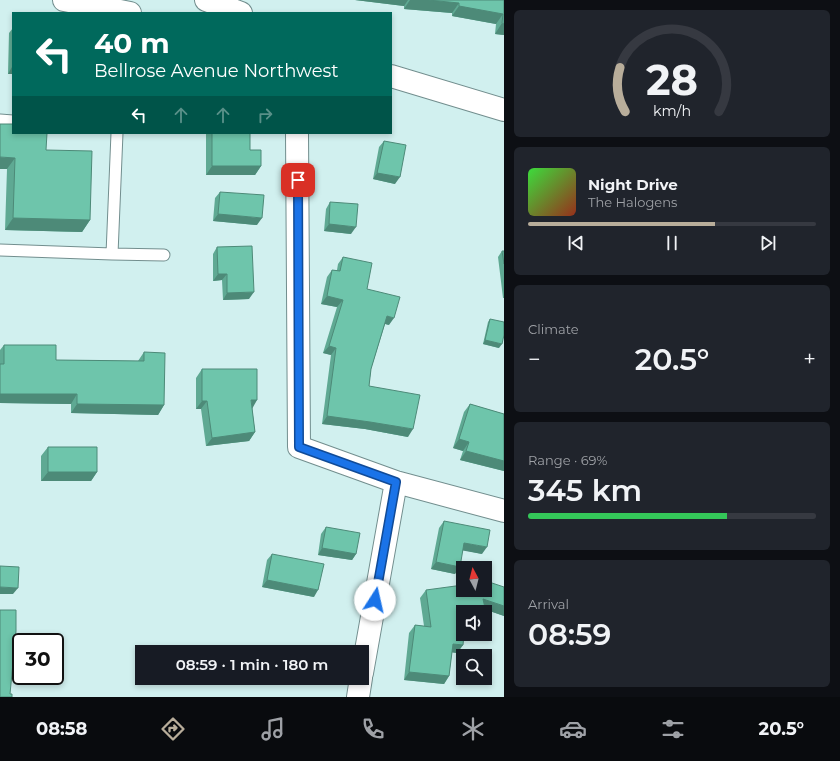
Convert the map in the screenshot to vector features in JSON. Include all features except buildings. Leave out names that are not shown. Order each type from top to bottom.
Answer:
[{"type":"street","points":[[64,0],[125,12]]},
{"type":"street","points":[[206,0],[238,12]]},
{"type":"street","points":[[392,76],[504,110]]},
{"type":"street","points":[[298,134],[299,447],[396,482],[504,510]]},
{"type":"street","points":[[367,645],[396,482]]},
{"type":"street","points":[[358,697],[360,685]]},
{"type":"lane","points":[[0,120],[12,121]]},
{"type":"lane","points":[[112,254],[117,134]]},
{"type":"lane","points":[[0,250],[164,256]]},
{"type":"route","points":[[298,180],[299,447],[396,482],[375,600]]}]
